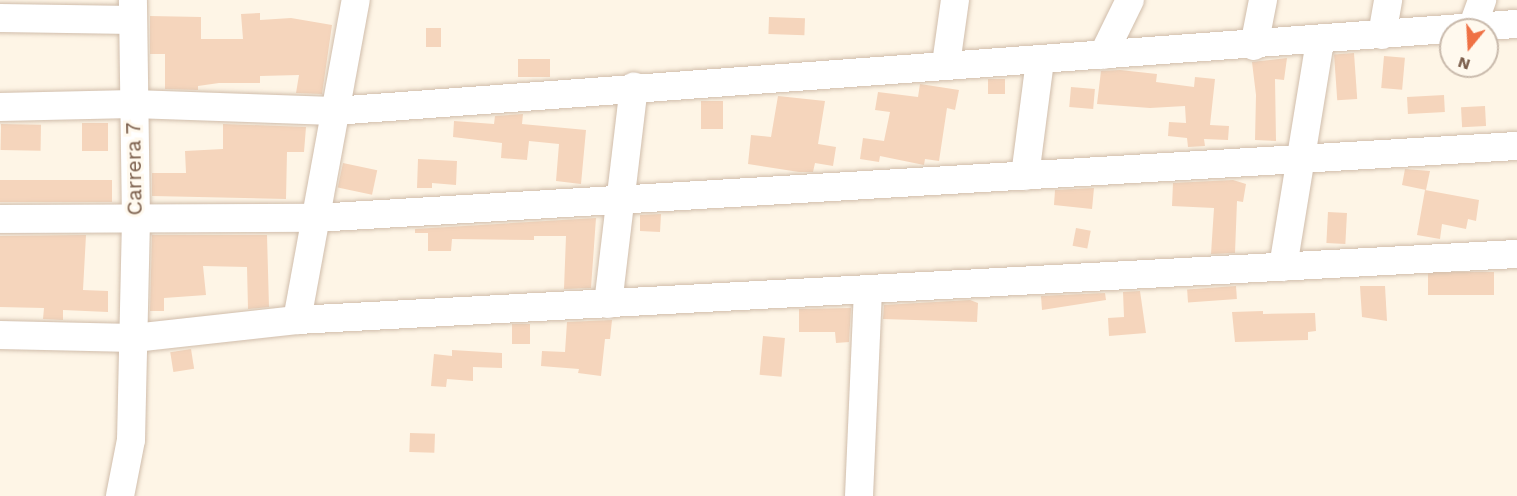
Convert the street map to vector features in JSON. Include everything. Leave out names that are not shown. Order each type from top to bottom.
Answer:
[{"type":"street","points":[[297,320],[356,0]]},
{"type":"street","points":[[945,64],[955,0]]},
{"type":"street","points":[[1103,56],[1130,0]]},
{"type":"street","points":[[1254,46],[1263,0]]},
{"type":"street","points":[[1382,35],[1388,0]]},
{"type":"street","points":[[1476,18],[1482,0]]},
{"type":"street","points":[[0,18],[133,10]]},
{"type":"street","name":"Carrera 7","points":[[120,496],[131,440],[134,338],[133,10]]},
{"type":"street","points":[[1499,26],[1517,24]]},
{"type":"street","points":[[0,106],[133,104],[334,111],[945,64],[1254,46],[1439,31]]},
{"type":"street","points":[[1283,267],[1303,159],[1320,40]]},
{"type":"street","points":[[1025,176],[1040,60]]},
{"type":"street","points":[[608,304],[634,87]]},
{"type":"street","points":[[0,219],[135,221],[315,218],[1517,146]]},
{"type":"street","points":[[0,335],[134,338],[297,320],[1517,254]]},
{"type":"street","points":[[859,496],[868,289]]},
{"type":"building","points":[[260,13],[260,20],[291,18],[332,25],[322,94],[296,93],[299,75],[260,76],[260,83],[219,83],[198,86],[198,90],[165,89],[165,54],[150,54],[150,16],[201,17],[201,39],[243,39],[241,14]]},
{"type":"building","points":[[769,17],[805,18],[804,35],[768,34]]},
{"type":"building","points":[[426,28],[441,28],[441,47],[426,47]]},
{"type":"building","points":[[1354,53],[1357,99],[1337,100],[1334,54]]},
{"type":"building","points":[[1384,56],[1405,58],[1402,90],[1381,88]]},
{"type":"building","points":[[1287,58],[1284,80],[1275,79],[1276,141],[1255,140],[1256,95],[1252,62]]},
{"type":"building","points":[[518,59],[550,59],[550,77],[518,77]]},
{"type":"building","points":[[1120,70],[1157,74],[1156,82],[1194,87],[1195,77],[1215,79],[1210,125],[1229,126],[1228,140],[1204,139],[1205,146],[1188,147],[1187,138],[1168,136],[1169,122],[1186,123],[1185,106],[1150,108],[1097,104],[1101,71]]},
{"type":"building","points":[[988,79],[1005,79],[1005,94],[988,94]]},
{"type":"building","points":[[920,84],[959,90],[955,110],[947,108],[939,161],[925,159],[924,165],[880,156],[879,162],[860,159],[863,138],[884,141],[890,112],[875,110],[878,92],[918,97]]},
{"type":"building","points":[[1071,87],[1095,89],[1093,109],[1069,107]]},
{"type":"building","points":[[1444,95],[1445,112],[1408,114],[1407,97]]},
{"type":"building","points":[[778,96],[825,101],[818,144],[836,147],[833,166],[815,163],[813,172],[799,172],[748,164],[751,135],[771,137]]},
{"type":"building","points":[[701,101],[723,101],[723,129],[701,129]]},
{"type":"building","points":[[1485,106],[1486,126],[1462,127],[1461,107]]},
{"type":"building","points":[[523,114],[522,124],[586,130],[581,184],[556,181],[559,144],[529,141],[527,160],[501,158],[502,143],[453,137],[454,121],[494,124],[495,116]]},
{"type":"building","points":[[82,123],[108,123],[108,151],[82,151]]},
{"type":"building","points":[[1,124],[41,125],[41,151],[1,150]]},
{"type":"building","points":[[223,124],[306,127],[304,152],[287,152],[286,199],[152,196],[152,173],[186,173],[185,151],[223,149]]},
{"type":"building","points":[[418,159],[457,161],[456,185],[432,183],[432,188],[417,188]]},
{"type":"building","points":[[343,163],[377,170],[372,195],[338,187]]},
{"type":"building","points":[[1405,169],[1430,171],[1426,190],[1402,185]]},
{"type":"building","points":[[0,180],[112,180],[112,202],[0,202]]},
{"type":"building","points":[[1233,180],[1246,184],[1243,202],[1237,201],[1235,253],[1211,254],[1214,208],[1172,206],[1173,183]]},
{"type":"building","points":[[1094,188],[1092,209],[1054,205],[1055,190]]},
{"type":"building","points":[[1425,190],[1479,200],[1476,221],[1468,219],[1466,229],[1442,224],[1440,239],[1417,235]]},
{"type":"building","points":[[1328,212],[1347,213],[1345,244],[1326,243]]},
{"type":"building","points":[[661,214],[660,232],[640,231],[640,215]]},
{"type":"building","points":[[596,218],[591,288],[564,289],[566,236],[534,236],[534,240],[452,239],[451,251],[428,251],[428,233],[415,233],[415,229]]},
{"type":"building","points":[[1076,228],[1091,231],[1087,249],[1073,246]]},
{"type":"building","points":[[86,235],[83,290],[108,291],[108,312],[63,310],[63,320],[43,319],[44,308],[0,307],[0,236]]},
{"type":"building","points":[[152,235],[267,235],[269,307],[248,309],[247,267],[203,266],[206,295],[164,298],[164,311],[150,311]]},
{"type":"building","points":[[1428,272],[1494,272],[1494,295],[1428,295]]},
{"type":"building","points":[[1236,286],[1237,299],[1188,302],[1187,289]]},
{"type":"building","points":[[1360,286],[1385,286],[1387,321],[1362,317]]},
{"type":"building","points":[[1140,291],[1146,333],[1109,336],[1108,318],[1124,317],[1123,292]]},
{"type":"building","points":[[1105,293],[1106,300],[1042,310],[1041,296]]},
{"type":"building","points":[[970,300],[978,303],[977,322],[883,319],[884,305]]},
{"type":"building","points":[[851,308],[849,342],[836,343],[835,332],[799,332],[799,309]]},
{"type":"building","points":[[1263,311],[1263,314],[1315,313],[1316,331],[1308,332],[1308,340],[1235,342],[1232,312]]},
{"type":"building","points":[[612,320],[610,339],[605,339],[601,376],[578,373],[579,369],[541,366],[542,351],[565,352],[567,322]]},
{"type":"building","points":[[512,324],[530,324],[530,344],[512,344]]},
{"type":"building","points":[[763,336],[785,338],[782,377],[760,375]]},
{"type":"building","points":[[191,349],[194,369],[173,372],[170,352]]},
{"type":"building","points":[[452,350],[502,353],[502,368],[473,367],[473,381],[447,379],[446,387],[431,386],[434,354],[452,356]]},
{"type":"building","points":[[410,433],[435,434],[434,453],[409,452]]}]
